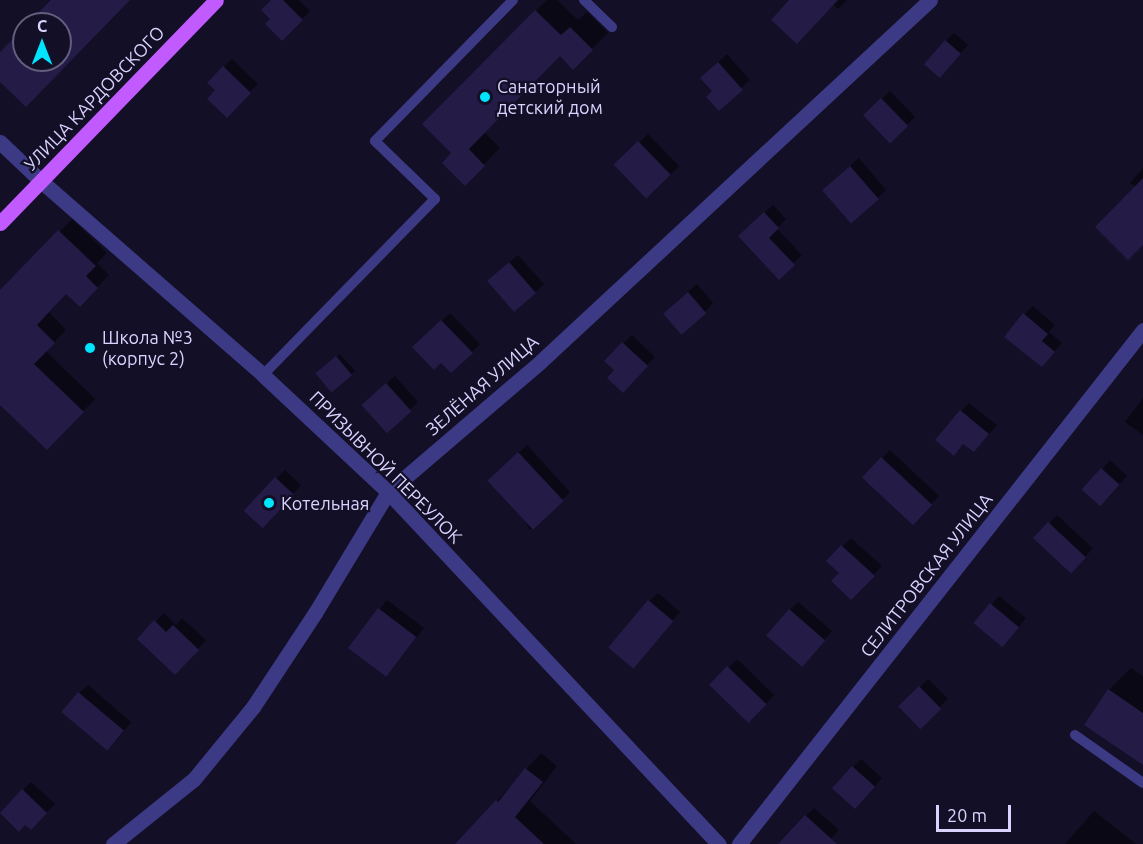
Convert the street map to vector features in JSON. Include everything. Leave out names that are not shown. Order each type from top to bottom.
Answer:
[{"type":"main road","name":"УЛИЦА КАРДОВСКОГО","points":[[0,223],[216,0]]},
{"type":"street","name":"ЗЕЛЁНАЯ УЛИЦА","points":[[113,844],[194,778],[253,706],[315,613],[388,492],[540,362],[930,0]]},
{"type":"street","name":"ПРИЗЫВНОЙ ПЕРЕУЛОК","points":[[3,150],[263,375],[388,492],[719,844]]},
{"type":"street","name":"СЕЛИТРОВСКАЯ УЛИЦА","points":[[739,844],[1143,330]]},
{"type":"lane","points":[[263,375],[435,199],[375,141],[513,0]]},
{"type":"lane","points":[[584,0],[612,27]]},
{"type":"lane","points":[[1075,735],[1143,783]]},
{"type":"building","points":[[51,0],[130,0],[72,60],[72,12],[39,12]]},
{"type":"building","points":[[271,0],[283,0],[303,20],[282,41],[265,24],[270,19],[261,10]]},
{"type":"building","points":[[789,0],[838,0],[797,44],[771,20]]},
{"type":"building","name":"Санаторный детский дом","points":[[535,10],[561,35],[570,27],[593,50],[573,70],[560,56],[469,149],[485,166],[465,186],[442,163],[451,153],[422,124]]},
{"type":"building","points":[[12,40],[12,72],[60,72],[26,107],[0,82],[0,52]]},
{"type":"building","points":[[945,40],[961,54],[940,78],[924,64]]},
{"type":"building","points":[[718,62],[743,90],[719,111],[706,97],[712,91],[700,78]]},
{"type":"building","points":[[223,66],[251,93],[227,118],[207,99],[215,90],[207,83]]},
{"type":"building","points":[[881,98],[908,126],[890,143],[863,115]]},
{"type":"building","points":[[638,141],[671,175],[646,198],[614,165]]},
{"type":"building","points":[[850,166],[879,199],[851,223],[822,190]]},
{"type":"building","points":[[1143,178],[1143,245],[1128,260],[1095,227]]},
{"type":"building","points":[[764,212],[779,228],[769,238],[795,265],[779,280],[738,236]]},
{"type":"building","points":[[58,230],[96,266],[86,276],[98,288],[80,307],[66,294],[37,325],[55,343],[34,364],[84,412],[47,450],[0,405],[0,290]]},
{"type":"building","points":[[509,262],[536,293],[514,312],[487,281]]},
{"type":"building","points":[[688,292],[706,313],[681,335],[663,314]]},
{"type":"building","points":[[1023,313],[1048,334],[1042,341],[1055,352],[1042,367],[1004,337]]},
{"type":"building","points":[[441,320],[473,353],[451,373],[441,363],[434,370],[412,347]]},
{"type":"building","points":[[622,342],[648,366],[623,393],[607,378],[614,370],[604,361]]},
{"type":"building","points":[[336,356],[352,375],[331,393],[315,373]]},
{"type":"building","points":[[386,383],[411,411],[387,433],[361,405]]},
{"type":"building","points":[[960,410],[989,434],[974,452],[963,444],[954,456],[935,440]]},
{"type":"building","points":[[518,452],[564,501],[533,530],[487,481]]},
{"type":"building","points":[[881,457],[932,505],[913,525],[862,477]]},
{"type":"building","points":[[1101,468],[1120,485],[1100,506],[1082,490]]},
{"type":"building","name":"Котельная","points":[[275,477],[294,495],[263,528],[244,511]]},
{"type":"building","points":[[1048,522],[1086,557],[1071,574],[1033,538]]},
{"type":"building","points":[[841,545],[875,576],[851,600],[831,581],[839,573],[826,561]]},
{"type":"building","points":[[648,600],[673,621],[633,669],[608,647]]},
{"type":"building","points":[[990,603],[1019,627],[1002,647],[973,623]]},
{"type":"building","points":[[378,608],[416,637],[386,677],[348,648]]},
{"type":"building","points":[[789,609],[825,640],[802,667],[766,635]]},
{"type":"building","points":[[154,620],[166,632],[173,625],[199,650],[175,675],[137,639]]},
{"type":"building","points":[[727,666],[767,704],[749,723],[709,685]]},
{"type":"building","points":[[919,686],[941,709],[920,729],[898,706]]},
{"type":"building","points":[[1108,689],[1143,713],[1143,765],[1084,725]]},
{"type":"building","points":[[78,692],[124,731],[107,750],[61,712]]},
{"type":"building","points":[[852,766],[875,787],[855,809],[832,788]]},
{"type":"building","points":[[525,768],[543,782],[515,817],[544,844],[455,844],[496,800],[498,802]]},
{"type":"building","points":[[22,789],[47,813],[31,830],[25,825],[19,832],[0,813]]},
{"type":"building","points":[[805,815],[837,844],[778,844]]},
{"type":"place","name":"Санаторный детский дом","points":[[485,97]]},
{"type":"place","name":"Школа №3 (корпус 2)","points":[[90,348]]},
{"type":"place","name":"Котельная","points":[[269,503]]}]
